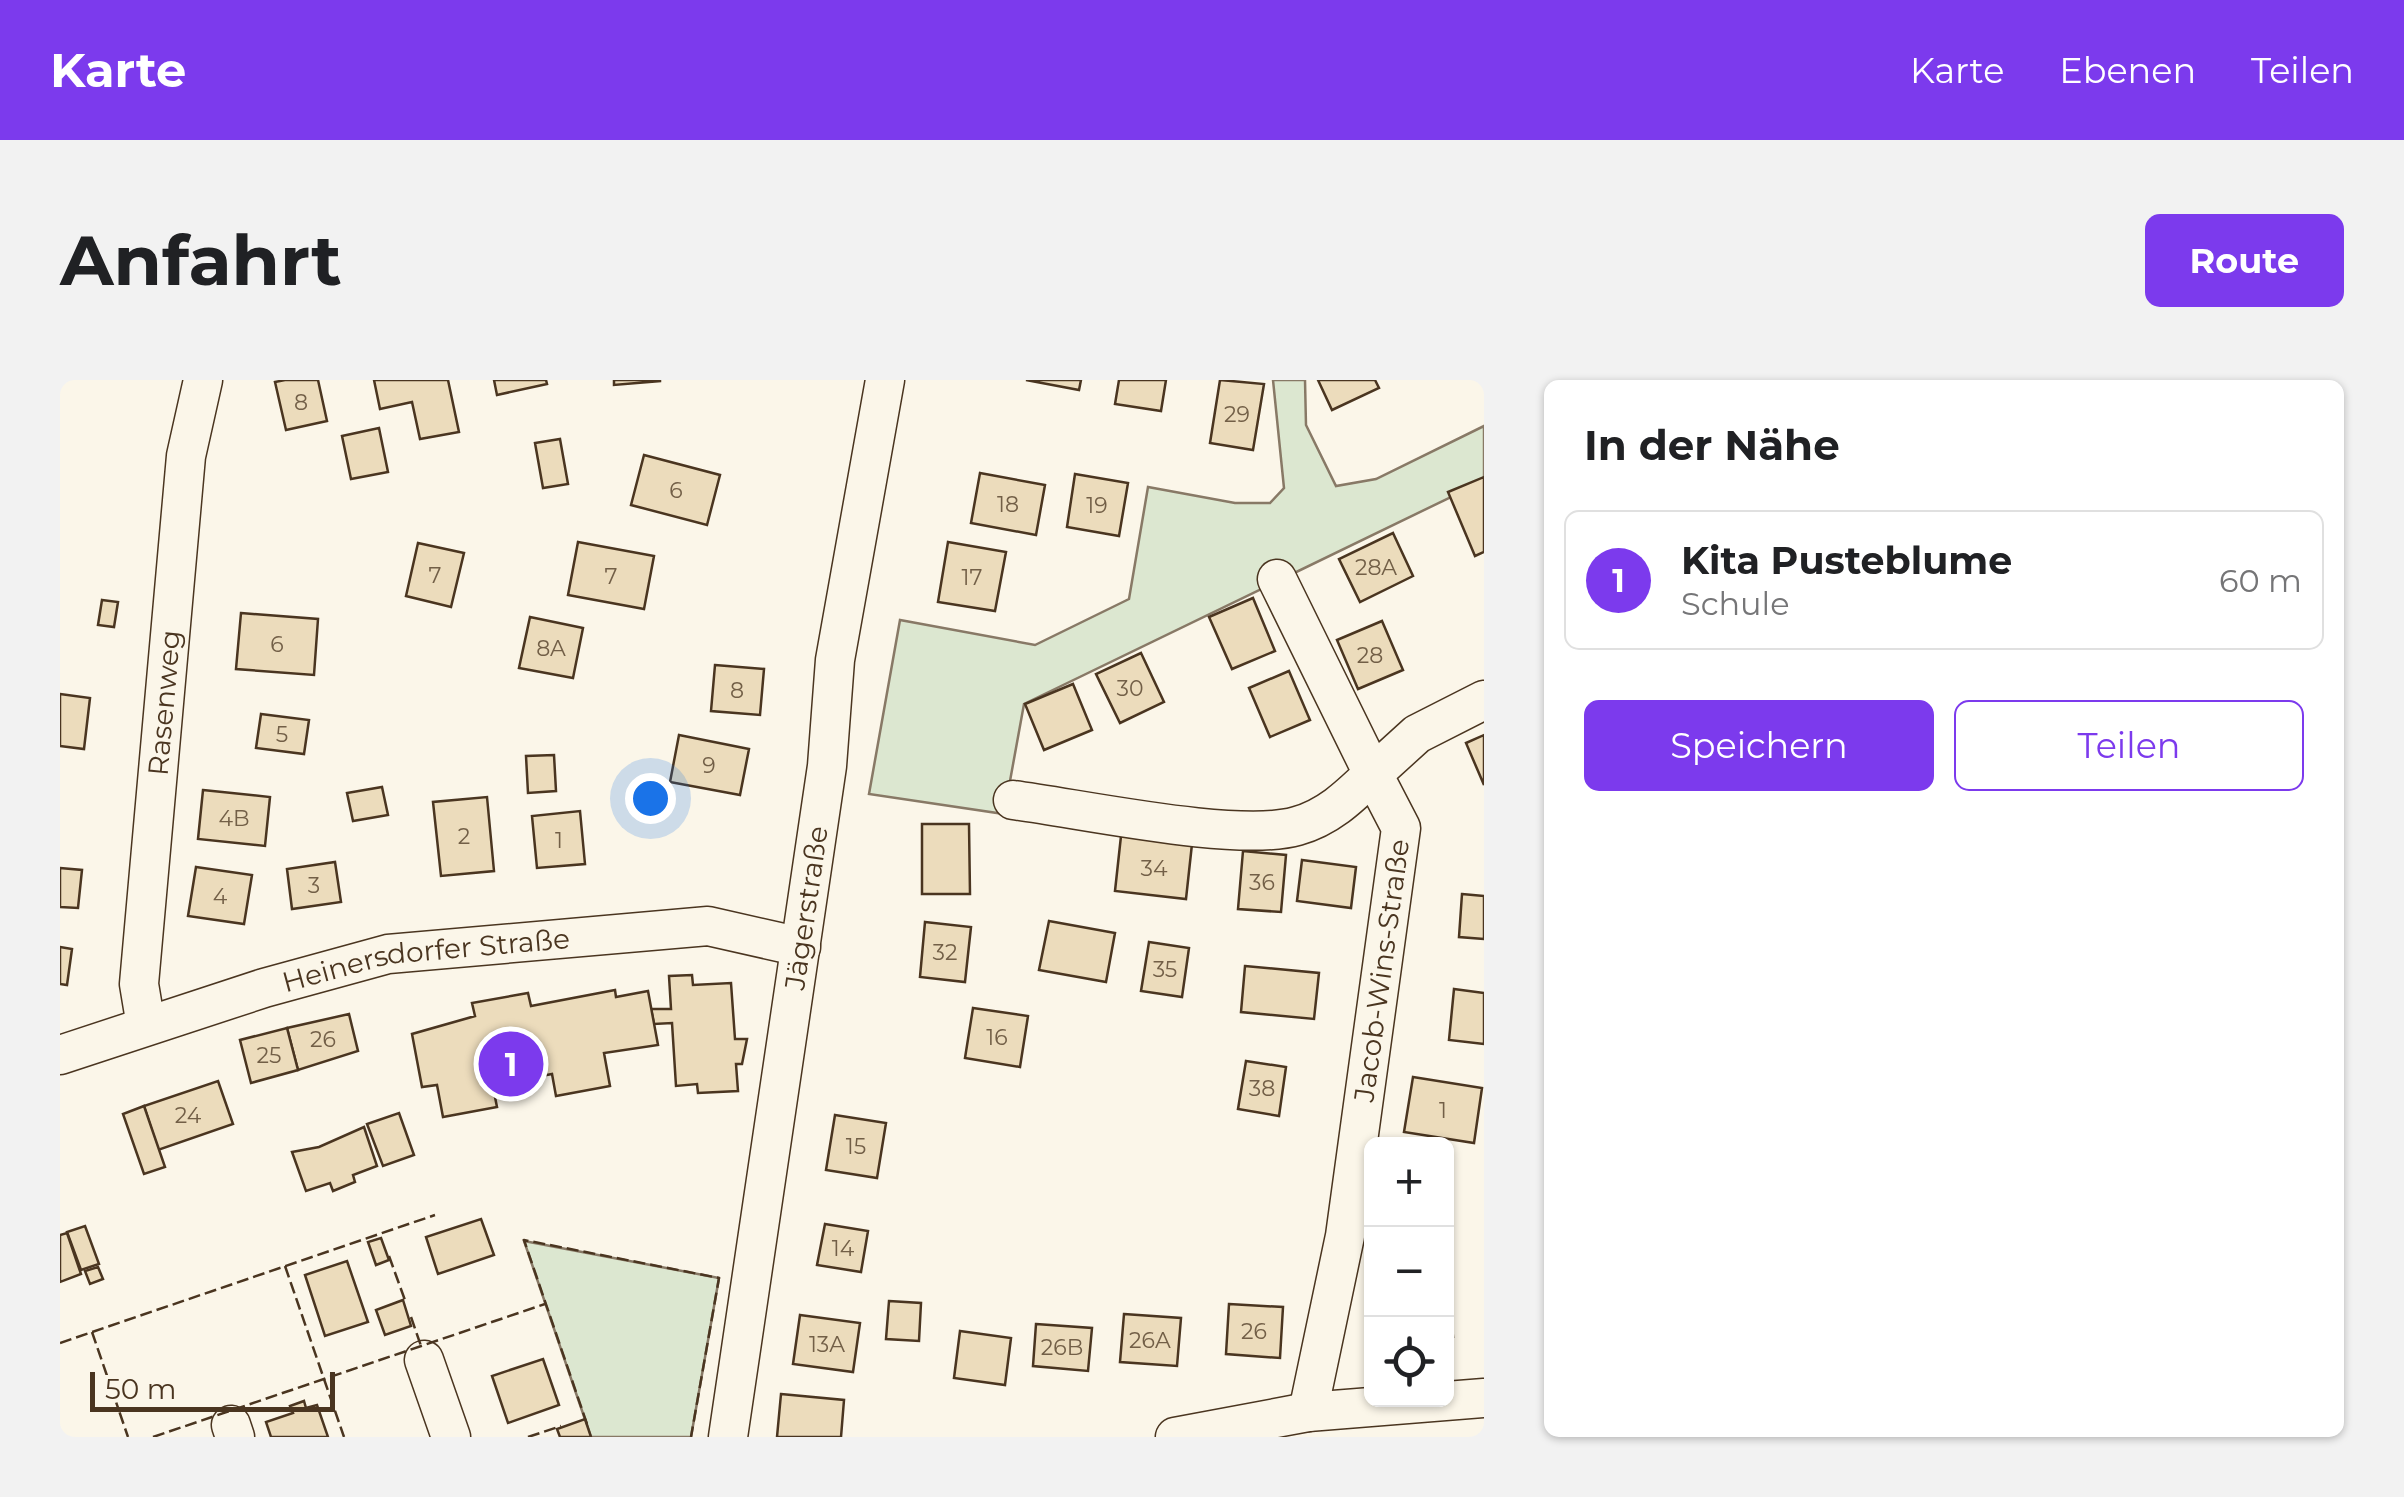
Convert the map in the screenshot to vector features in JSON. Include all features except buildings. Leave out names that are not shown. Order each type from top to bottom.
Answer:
[{"type":"street","name":"Rasenweg","points":[[146,1026],[139,984],[144,926],[186,456],[203,380]]},
{"type":"street","name":"Jägerstraße","points":[[728,1437],[827,766],[836,660],[885,380]]},
{"type":"street","name":"Jacob-Wins-Straße","points":[[1277,579],[1402,828],[1345,1236],[1308,1412]]},
{"type":"street","points":[[1014,800],[1258,832],[1322,816],[1417,734],[1484,700]]},
{"type":"street","name":"Heinersdorfer Straße","points":[[60,1056],[146,1026],[388,954],[708,926],[801,947]]},
{"type":"street","points":[[424,1360],[450,1437]]},
{"type":"street","points":[[1175,1437],[1308,1412],[1484,1398]]},
{"type":"green space","points":[[1273,380],[1305,380],[1306,425],[1336,486],[1376,479],[1484,426],[1484,481],[1024,704],[1004,814],[869,794],[900,620],[1035,645],[1129,599],[1148,487],[1235,503],[1270,503],[1284,488]]},
{"type":"green space","points":[[524,1241],[719,1278],[691,1437],[591,1437]]},
{"type":"fence","points":[[60,1343],[435,1215]]},
{"type":"fence","points":[[587,1424],[524,1240],[719,1278],[691,1437]]},
{"type":"fence","points":[[389,1256],[406,1303]]},
{"type":"fence","points":[[285,1266],[344,1437]]},
{"type":"fence","points":[[153,1437],[545,1304]]},
{"type":"fence","points":[[411,1317],[421,1346]]},
{"type":"fence","points":[[92,1332],[128,1437]]},
{"type":"fence","points":[[528,1437],[561,1426]]},
{"type":"place","name":"Kita Pusteblume","points":[[511,1064]]}]
